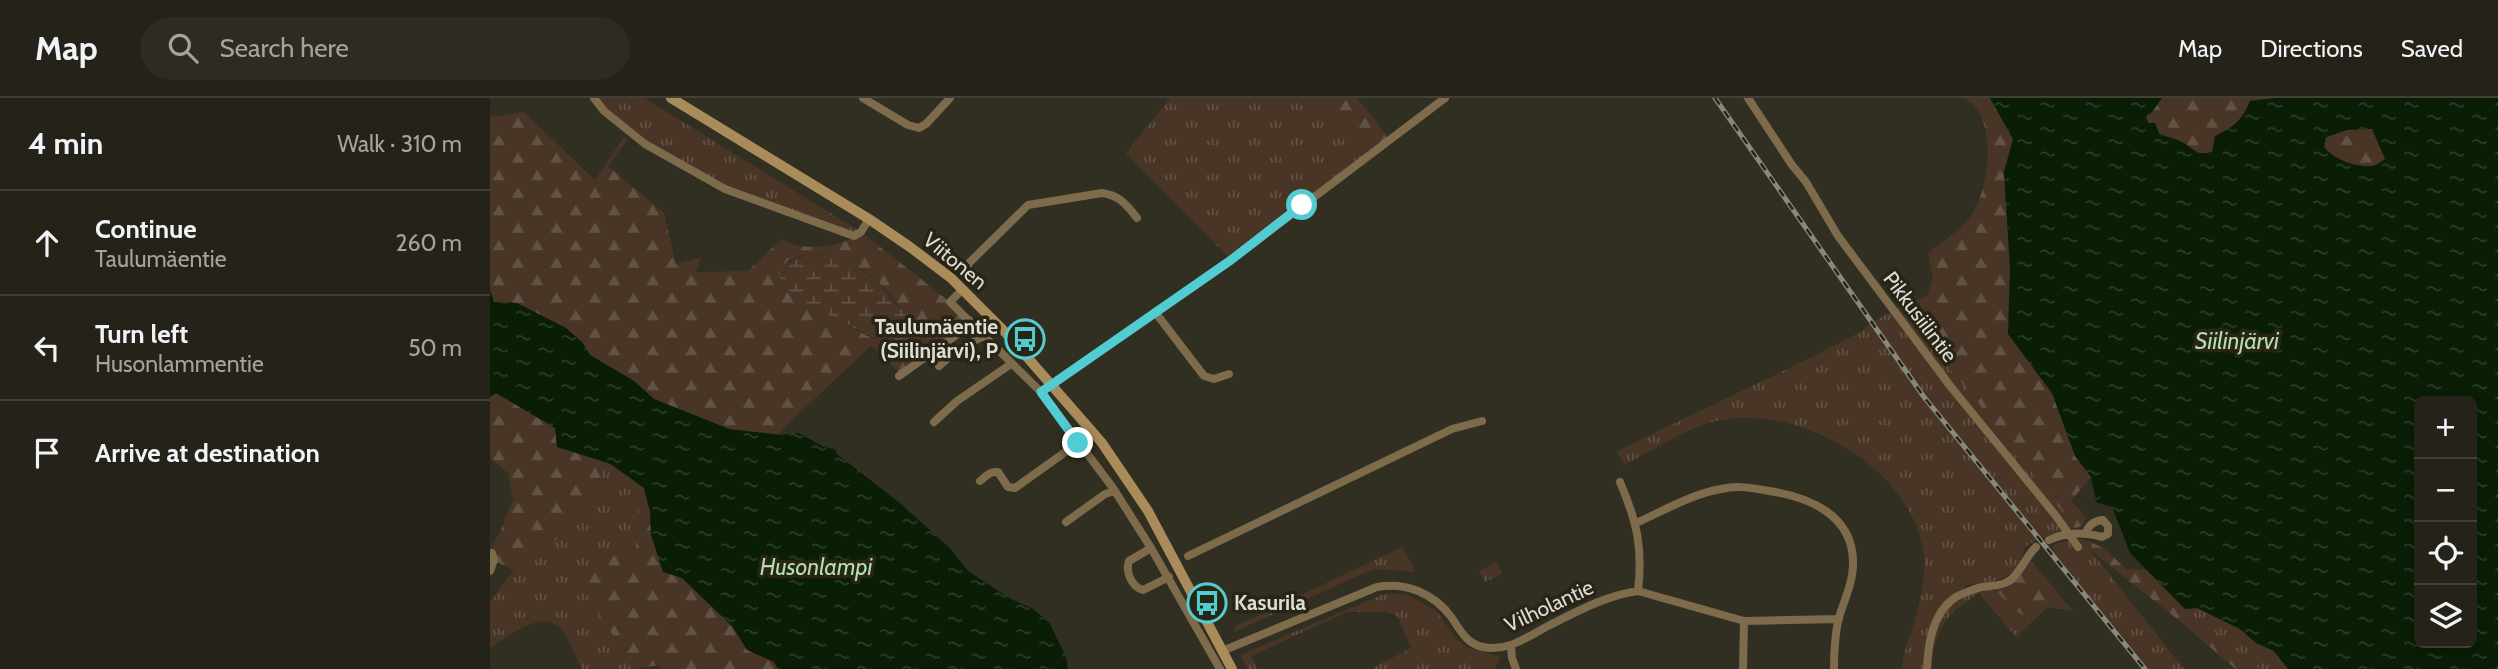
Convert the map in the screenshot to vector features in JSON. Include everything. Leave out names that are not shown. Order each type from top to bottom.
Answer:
[{"type":"main road","name":"Viitonen","points":[[671,98],[869,219],[910,247],[962,290],[1052,384],[1102,443],[1147,511],[1232,669]]},
{"type":"street","points":[[594,98],[604,111],[645,144],[725,189],[854,236],[861,232],[869,219]]},
{"type":"street","points":[[863,98],[908,125],[919,128],[950,98]]},
{"type":"street","points":[[1041,392],[1231,260],[1445,98]]},
{"type":"street","name":"Pikkusiilintie","points":[[1748,98],[1846,246],[1951,387],[2078,547]]},
{"type":"street","points":[[965,274],[969,263],[1033,203],[1102,192],[1112,194],[1127,204],[1137,218]]},
{"type":"street","points":[[962,290],[950,302],[1041,392],[1115,491],[1152,548],[1220,669]]},
{"type":"street","points":[[1155,313],[1204,376],[1214,379],[1229,374]]},
{"type":"street","points":[[898,376],[955,336],[970,320]]},
{"type":"street","points":[[939,366],[956,351],[985,335]]},
{"type":"street","points":[[934,422],[957,401],[1011,363]]},
{"type":"street","points":[[1188,556],[1452,429],[1482,421]]},
{"type":"street","points":[[980,481],[990,472],[998,472],[1008,487],[1016,488],[1078,443]]},
{"type":"street","points":[[1620,482],[1636,523],[1641,548],[1638,591],[1744,621],[1839,619]]},
{"type":"street","points":[[1636,523],[1723,488],[1759,489],[1811,501],[1833,516],[1851,545],[1853,563],[1851,580],[1839,619],[1834,669]]},
{"type":"street","points":[[1066,522],[1105,494],[1115,491]]},
{"type":"street","points":[[2049,540],[2086,532]]},
{"type":"street","points":[[1927,669],[1928,646],[1937,620],[1953,599],[1981,587],[2002,585],[2013,579],[2036,547]]},
{"type":"street","points":[[1152,548],[1129,561],[1129,574],[1135,586],[1143,590],[1168,577]]},
{"type":"street","points":[[490,571],[494,560],[492,553]]},
{"type":"street","name":"Vilholantie","points":[[1222,651],[1377,587],[1396,584],[1433,599],[1472,643],[1481,647],[1511,646],[1603,601],[1638,591]]},
{"type":"street","points":[[1743,669],[1744,621]]},
{"type":"street","points":[[1511,646],[1516,669]]},
{"type":"green space","points":[[594,98],[644,98],[861,232],[858,235],[725,189],[671,160]]},
{"type":"green space","points":[[1170,98],[1322,98],[1368,154],[1231,260],[1126,153]]},
{"type":"green space","points":[[1322,98],[1357,98],[1389,138],[1368,154]]},
{"type":"green space","points":[[1965,98],[1990,98],[2013,139],[2004,172],[2010,268],[2008,334],[2052,393],[2075,456],[2091,477],[2071,501],[2087,518],[2082,526],[2075,528],[1976,400],[1899,307],[1927,296],[1933,278],[1928,253],[1966,222],[1980,198],[1987,167],[1986,135],[1977,109]]},
{"type":"green space","points":[[2162,98],[2274,98],[2250,101],[2237,122],[2215,136],[2212,152],[2202,153],[2151,127],[2146,116]]},
{"type":"green space","points":[[524,112],[595,180],[624,137],[628,139],[608,166],[664,213],[676,264],[701,257],[696,272],[748,271],[782,239],[796,245],[820,247],[865,235],[950,302],[969,320],[969,330],[904,377],[871,346],[776,435],[729,429],[654,399],[634,381],[590,355],[582,342],[566,328],[517,303],[494,302],[490,291],[490,117]],"holes":[[[801,256],[831,257],[857,267],[872,277],[900,308],[912,317],[908,347],[869,337],[782,285],[787,261]]]},
{"type":"green space","points":[[2347,129],[2372,129],[2386,158],[2377,165],[2363,166],[2333,156],[2324,147],[2326,137]]},
{"type":"green space","points":[[807,255],[831,256],[851,263],[878,282],[897,306],[918,322],[919,328],[908,347],[882,342],[800,300],[782,285],[778,271],[781,265]]},
{"type":"green space","points":[[1899,307],[1976,400],[2075,528],[2038,539],[2024,548],[2017,567],[2004,578],[1965,585],[1963,594],[1993,586],[2013,610],[2034,620],[2016,637],[1979,593],[1958,608],[1944,624],[1935,643],[1931,669],[1902,669],[1922,588],[1922,544],[1911,514],[1892,486],[1867,462],[1837,443],[1804,428],[1770,420],[1737,418],[1695,428],[1624,465],[1617,451],[1814,356],[1862,331]]},
{"type":"green space","points":[[495,393],[555,428],[557,447],[608,463],[566,533],[514,570],[490,559],[490,550],[513,499],[508,473],[490,458],[490,397]]},
{"type":"green space","points":[[608,463],[644,488],[638,500],[636,548],[605,556],[584,588],[634,669],[582,669],[562,630],[545,621],[526,626],[490,648],[490,602],[514,570],[566,533]]},
{"type":"green space","points":[[644,488],[650,512],[651,535],[682,578],[733,627],[747,650],[774,662],[778,669],[663,669],[659,665],[634,669],[583,588],[605,556],[636,548],[638,500]]},
{"type":"green space","points":[[2076,538],[2091,542],[2090,550],[2184,669],[2144,669],[2052,556],[2053,545]]},
{"type":"green space","points":[[2091,542],[2105,549],[2126,569],[2147,570],[2185,609],[2186,618],[2181,622],[2090,550]]},
{"type":"green space","points":[[1402,547],[1416,572],[1373,569],[1234,632],[1234,627]]},
{"type":"green space","points":[[2027,556],[2073,611],[2048,607],[2034,620],[2013,610],[1993,586],[2013,579]]},
{"type":"green space","points":[[1497,562],[1502,574],[1484,582],[1479,571]]},
{"type":"green space","points":[[1386,593],[1405,594],[1437,612],[1466,647],[1500,657],[1495,669],[1371,669],[1411,648],[1398,617],[1387,612],[1347,612],[1251,656],[1257,669],[1248,669],[1240,655]]},
{"type":"green space","points":[[2197,608],[2240,629],[2256,642],[2274,651],[2288,669],[2259,669],[2250,660],[2216,639],[2204,642],[2181,622],[2186,617],[2185,609]]},
{"type":"green space","points":[[2216,639],[2250,660],[2259,669],[2236,669],[2204,642]]},
{"type":"water","name":"Siilinjärvi","points":[[1990,98],[2162,98],[2146,116],[2148,123],[2155,123],[2160,135],[2202,153],[2212,152],[2215,136],[2237,122],[2250,101],[2274,98],[2498,98],[2498,669],[2288,669],[2274,651],[2256,643],[2240,629],[2197,608],[2185,609],[2130,553],[2112,507],[2096,502],[2091,477],[2075,456],[2052,393],[2008,334],[2010,268],[2004,172],[2013,139]],"holes":[[[2372,129],[2385,159],[2376,165],[2363,166],[2347,162],[2333,156],[2324,147],[2326,137],[2347,130]]]},
{"type":"water","name":"Husonlampi","points":[[490,291],[494,302],[517,303],[566,328],[582,342],[590,355],[634,381],[654,399],[729,429],[781,435],[799,433],[824,447],[835,449],[837,454],[901,504],[950,548],[968,571],[1011,599],[1032,608],[1049,622],[1066,657],[1068,669],[778,669],[774,662],[747,650],[733,627],[682,578],[663,572],[651,535],[650,512],[644,488],[611,464],[557,447],[555,428],[496,393],[490,397]]},
{"type":"railway","points":[[1715,98],[1924,397],[2145,669]]},
{"type":"place","name":"Taulumäentie (Siilinjärvi), P","points":[[1025,339]]},
{"type":"place","name":"Kasurila","points":[[1207,603]]},
{"type":"route","points":[[1078,443],[1041,392],[1231,260],[1302,205]]}]
